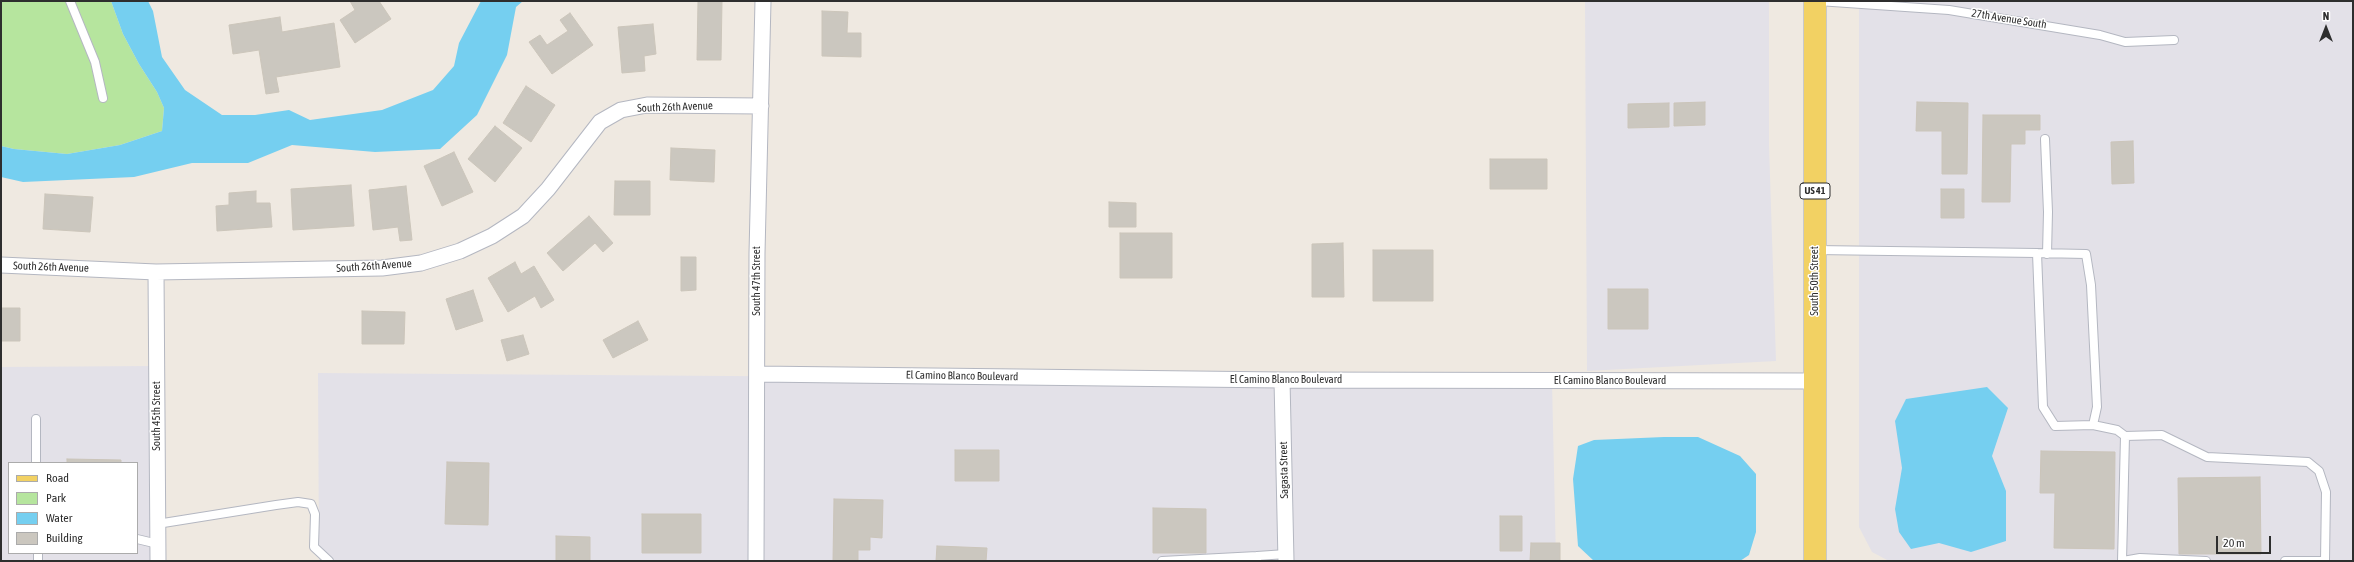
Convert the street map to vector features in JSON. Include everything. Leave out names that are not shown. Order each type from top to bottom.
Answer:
[{"type":"main road","name":"South 50th Street","points":[[1815,561],[1816,1]]},
{"type":"street","name":"South 47th Street","points":[[756,561],[760,106],[763,3]]},
{"type":"street","name":"South 26th Avenue","points":[[1,265],[156,272],[382,268],[421,263],[460,252],[492,236],[523,216],[548,189],[600,122],[621,110],[648,105],[760,106]]},
{"type":"street","name":"South 45th Street","points":[[156,272],[158,561]]},
{"type":"street","name":"El Camino Blanco Boulevard","points":[[757,374],[1282,380],[1815,381]]},
{"type":"street","name":"Sagasta Street","points":[[1282,380],[1286,557]]},
{"type":"lane","points":[[70,1],[95,62],[103,98]]},
{"type":"lane","name":"27th Avenue South","points":[[1816,1],[1949,10],[2100,34],[2125,42],[2174,40]]},
{"type":"lane","points":[[2045,139],[2048,212],[2047,254]]},
{"type":"lane","points":[[1815,250],[2086,254],[2091,285],[2097,407],[2093,425]]},
{"type":"lane","points":[[2037,253],[2042,407],[2055,426],[2093,425],[2117,430],[2125,436],[2162,435],[2207,457],[2308,462],[2319,471],[2326,492],[2325,561],[2285,561]]},
{"type":"lane","points":[[36,419],[36,462]]},
{"type":"lane","points":[[2125,436],[2123,561],[2140,558],[2206,561]]},
{"type":"lane","points":[[157,524],[298,502],[311,504],[315,514],[314,546],[329,561]]},
{"type":"lane","points":[[138,539],[158,544]]},
{"type":"lane","points":[[1162,561],[1286,557]]},
{"type":"shaded area","points":[[1585,1],[1769,1],[1769,145],[1776,361],[1587,371]]},
{"type":"shaded area","points":[[1859,1],[2353,1],[2353,561],[1889,561],[1872,552],[1859,527]]},
{"type":"shaded area","points":[[152,366],[150,561],[1,561],[1,367]]},
{"type":"shaded area","points":[[318,373],[1552,382],[1556,561],[319,561]]},
{"type":"green space","points":[[1,1],[111,1],[123,34],[139,64],[157,92],[164,108],[162,131],[120,145],[67,154],[14,149],[1,146]]},
{"type":"water","points":[[111,1],[148,1],[153,11],[162,57],[185,90],[222,115],[255,115],[289,110],[310,120],[382,110],[433,90],[454,66],[459,43],[481,1],[523,1],[516,7],[507,55],[477,115],[440,149],[375,152],[292,145],[248,163],[192,163],[134,177],[23,182],[1,177],[1,146],[14,149],[67,154],[120,145],[162,131],[164,108],[157,92],[139,64],[123,34]]},
{"type":"water","points":[[1987,387],[2008,408],[1992,456],[2006,491],[2006,541],[1971,552],[1939,543],[1911,549],[1899,532],[1895,509],[1902,468],[1895,421],[1906,399]]},
{"type":"water","points":[[1698,437],[1740,456],[1756,474],[1756,532],[1749,555],[1740,561],[1594,561],[1578,546],[1573,479],[1578,446],[1594,440]]},
{"type":"building","points":[[350,1],[379,1],[391,19],[355,43],[340,20],[355,10]]},
{"type":"building","points":[[698,1],[722,1],[721,60],[697,60]]},
{"type":"building","points":[[822,11],[848,12],[847,33],[861,33],[861,57],[822,56]]},
{"type":"building","points":[[570,13],[593,45],[552,74],[529,42],[540,35],[547,45],[568,31],[560,20]]},
{"type":"building","points":[[280,17],[282,32],[334,23],[340,67],[276,77],[279,92],[266,94],[259,50],[233,54],[229,25]]},
{"type":"building","points":[[653,24],[656,54],[644,56],[645,71],[622,73],[618,27]]},
{"type":"building","points":[[526,86],[555,105],[531,142],[503,123]]},
{"type":"building","points":[[1705,102],[1705,125],[1674,126],[1674,103]]},
{"type":"building","points":[[1917,102],[1968,103],[1967,174],[1942,174],[1942,131],[1916,131]]},
{"type":"building","points":[[1669,103],[1669,127],[1628,128],[1628,104]]},
{"type":"building","points":[[1983,115],[2040,115],[2040,130],[2025,130],[2025,144],[2011,144],[2010,202],[1982,202]]},
{"type":"building","points":[[495,126],[522,148],[495,182],[468,159]]},
{"type":"building","points":[[2133,141],[2134,183],[2112,184],[2111,142]]},
{"type":"building","points":[[671,148],[715,150],[714,182],[670,180]]},
{"type":"building","points":[[454,152],[473,192],[442,206],[424,166]]},
{"type":"building","points":[[1490,159],[1547,159],[1547,189],[1490,189]]},
{"type":"building","points":[[615,181],[650,181],[650,215],[614,215]]},
{"type":"building","points":[[351,185],[354,226],[293,230],[291,189]]},
{"type":"building","points":[[406,186],[412,240],[400,241],[398,227],[373,230],[369,190]]},
{"type":"building","points":[[1941,189],[1964,189],[1964,218],[1941,218]]},
{"type":"building","points":[[256,191],[256,203],[270,203],[272,227],[217,231],[216,206],[229,205],[229,193]]},
{"type":"building","points":[[45,194],[93,197],[90,232],[43,229]]},
{"type":"building","points":[[1109,202],[1136,203],[1136,227],[1109,227]]},
{"type":"building","points":[[589,216],[613,243],[603,252],[595,243],[563,271],[547,253]]},
{"type":"building","points":[[1120,233],[1172,233],[1172,278],[1120,278]]},
{"type":"building","points":[[1343,243],[1344,297],[1312,297],[1312,244]]},
{"type":"building","points":[[1373,250],[1433,250],[1433,301],[1373,301]]},
{"type":"building","points":[[681,257],[696,257],[696,290],[681,291]]},
{"type":"building","points":[[515,262],[521,274],[534,266],[554,300],[541,308],[535,296],[508,312],[488,278]]},
{"type":"building","points":[[1608,289],[1648,289],[1648,329],[1608,329]]},
{"type":"building","points":[[473,290],[483,321],[456,330],[446,299]]},
{"type":"building","points":[[1,308],[20,308],[20,341],[1,341]]},
{"type":"building","points":[[362,311],[405,312],[404,344],[362,344]]},
{"type":"building","points":[[638,321],[648,340],[613,358],[603,340]]},
{"type":"building","points":[[523,335],[529,354],[507,361],[501,340]]},
{"type":"building","points":[[955,450],[999,450],[999,481],[955,481]]},
{"type":"building","points":[[2041,451],[2115,452],[2114,549],[2054,548],[2055,493],[2040,493]]},
{"type":"building","points":[[67,459],[121,460],[121,462],[67,462]]},
{"type":"building","points":[[447,462],[489,463],[488,525],[445,524]]},
{"type":"building","points":[[2260,477],[2261,554],[2179,554],[2178,478]]},
{"type":"building","points":[[834,499],[883,500],[882,538],[870,537],[870,550],[858,550],[858,561],[833,561]]},
{"type":"building","points":[[1153,508],[1206,509],[1206,553],[1153,553]]},
{"type":"building","points":[[642,514],[701,514],[701,553],[642,553]]},
{"type":"building","points":[[1500,516],[1522,516],[1522,551],[1500,551]]},
{"type":"building","points":[[556,536],[590,537],[590,561],[556,561]]},
{"type":"building","points":[[1531,543],[1560,543],[1560,561],[1530,561]]},
{"type":"building","points":[[937,546],[987,548],[986,561],[936,561]]}]
